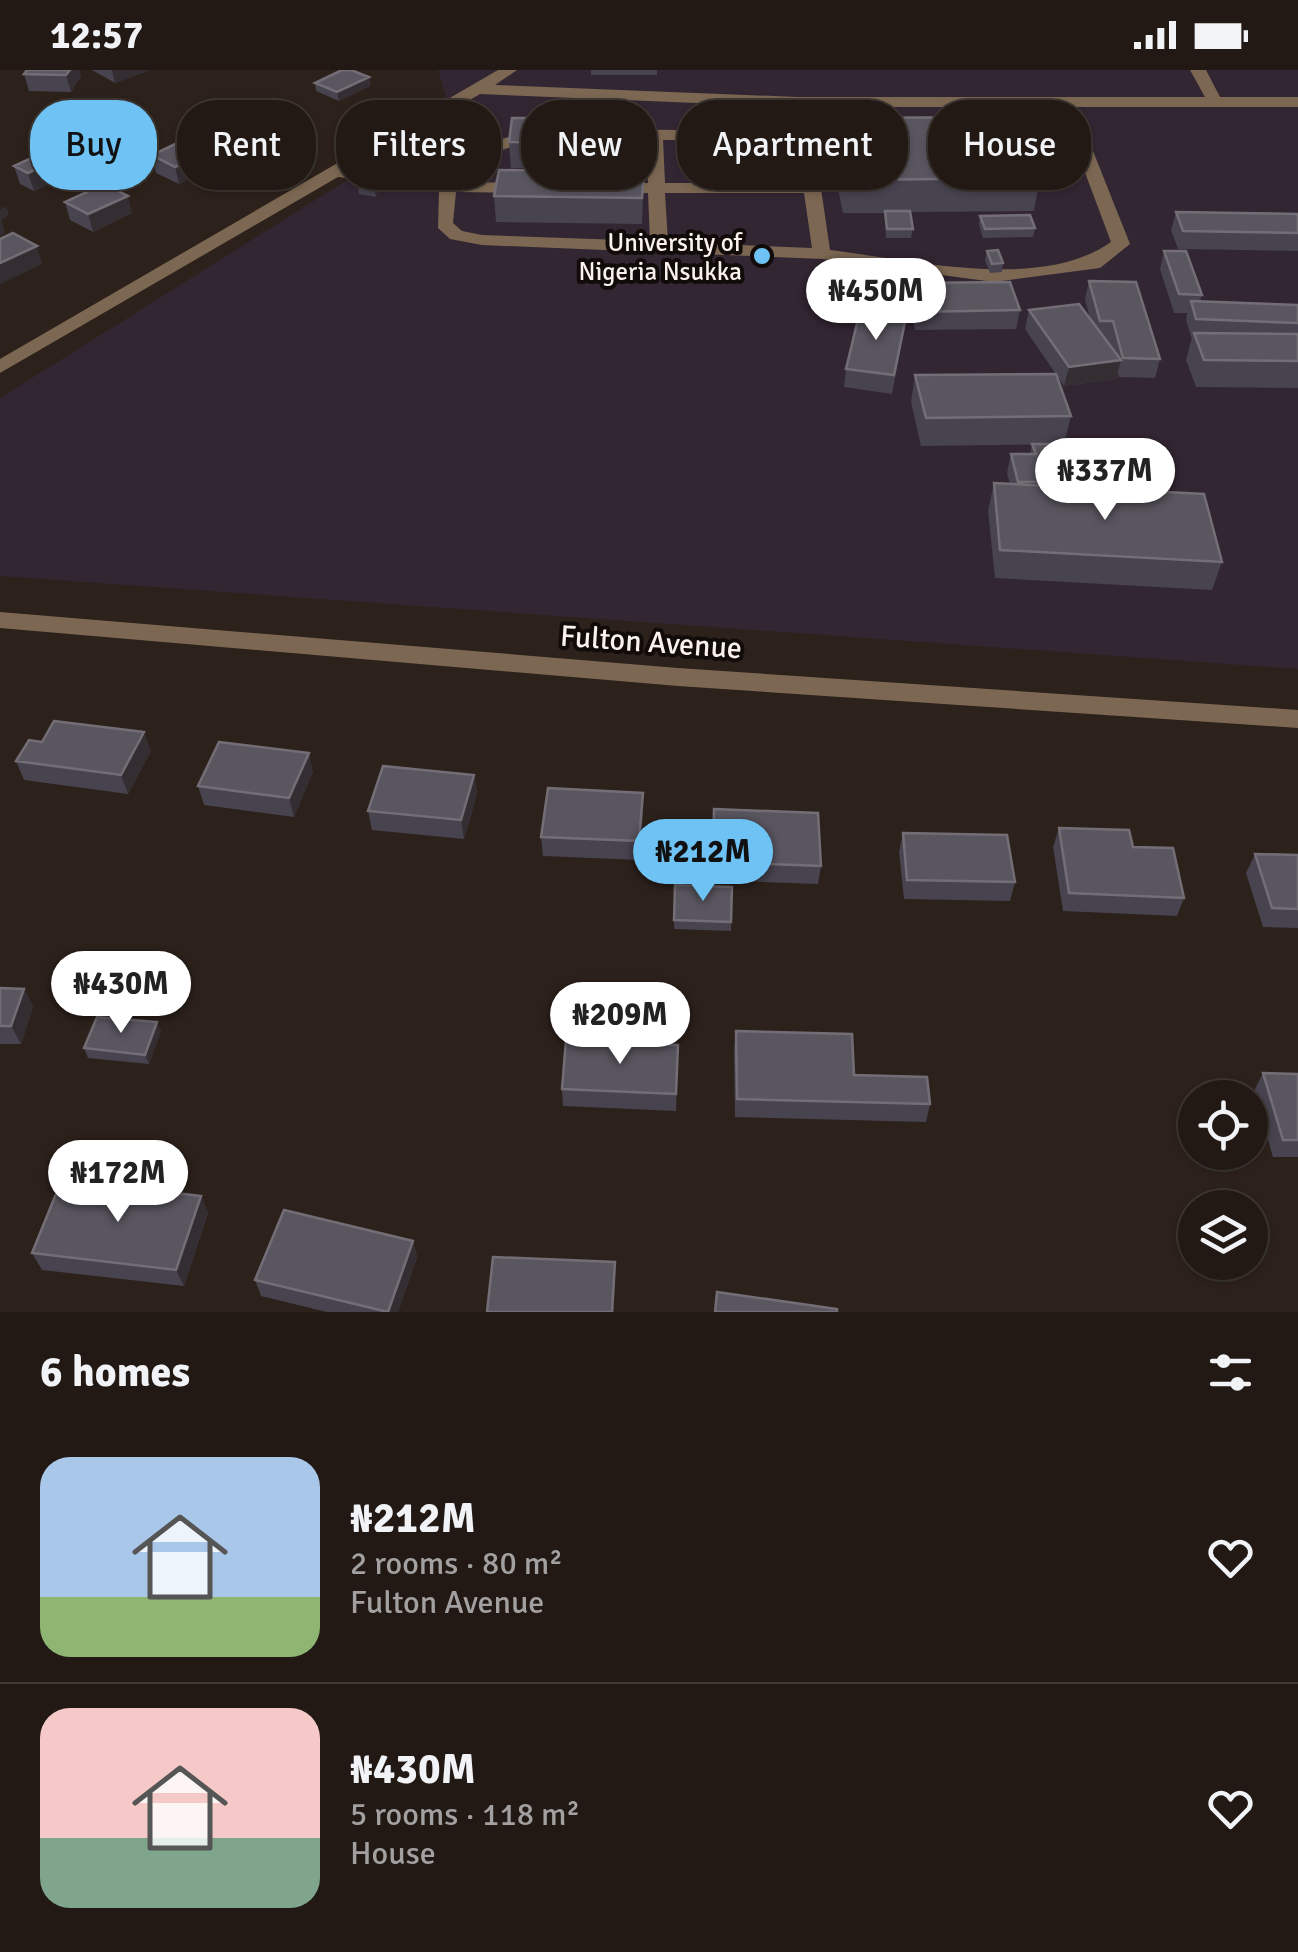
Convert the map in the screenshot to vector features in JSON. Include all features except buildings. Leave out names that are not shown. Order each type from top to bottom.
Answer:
[{"type":"street","points":[[460,100],[509,70]]},
{"type":"street","points":[[1198,70],[1215,102]]},
{"type":"street","points":[[479,89],[797,102],[1298,102]]},
{"type":"street","points":[[448,190],[444,224],[456,236],[822,254],[994,276],[1093,264],[1121,244],[1084,150],[1074,145],[1022,138],[908,137]]},
{"type":"street","points":[[0,367],[336,173]]},
{"type":"street","points":[[655,190],[659,246]]},
{"type":"street","points":[[813,190],[822,254]]},
{"type":"street","name":"Fulton Avenue","points":[[0,620],[678,677],[1298,718]]},
{"type":"shaded area","name":"University of Nigeria Nsukka","points":[[438,70],[1298,70],[1298,669],[0,576],[0,398],[336,187],[501,190],[501,100],[447,100]]},
{"type":"place","name":"University of Nigeria Nsukka","points":[[762,256]]}]
